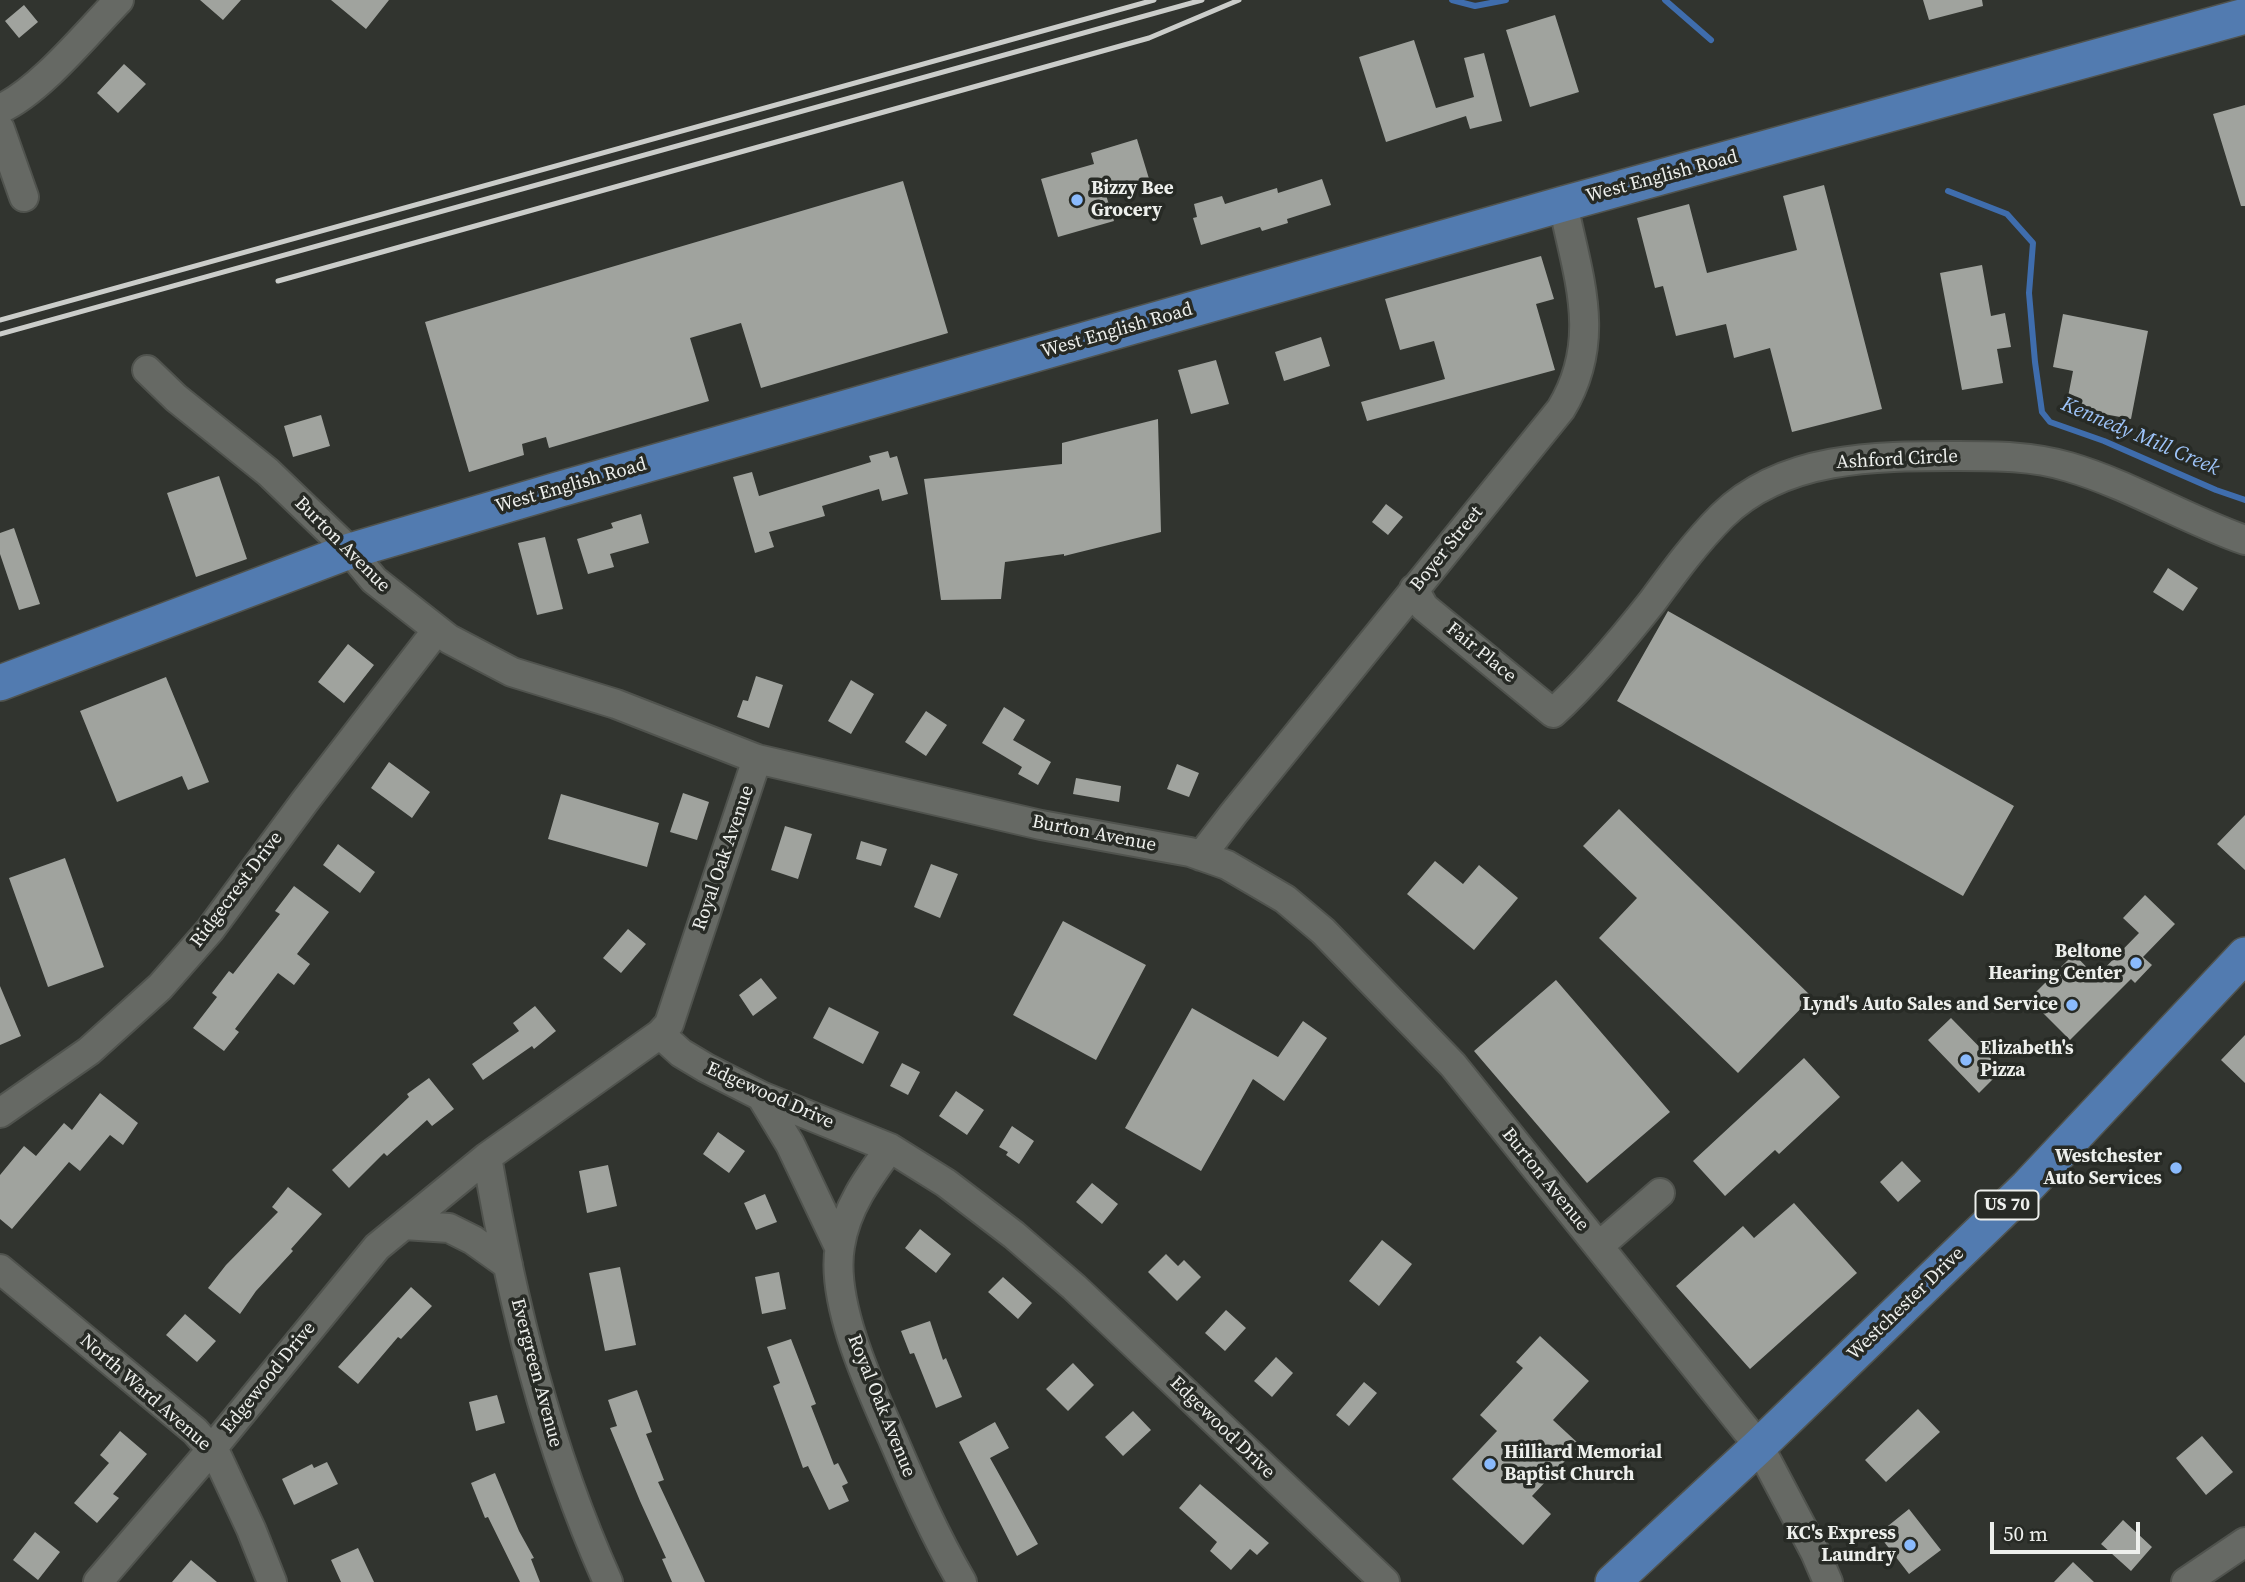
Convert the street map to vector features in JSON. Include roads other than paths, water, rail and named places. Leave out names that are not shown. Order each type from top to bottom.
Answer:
[{"type":"main road","name":"West English Road","points":[[0,682],[350,551],[583,482],[1563,204],[2245,16]]},
{"type":"main road","name":"Westchester Drive","points":[[1613,1582],[1759,1446],[2027,1187],[2244,959]]},
{"type":"street","points":[[0,109],[33,89],[119,0]]},
{"type":"street","points":[[0,129],[24,197]]},
{"type":"street","name":"Boyer Street","points":[[1202,856],[1561,409],[1574,388],[1583,354],[1586,311],[1563,204]]},
{"type":"street","name":"Burton Avenue","points":[[147,370],[176,398],[268,472],[350,551],[374,580],[449,639],[512,671],[616,704],[757,759],[1041,825],[1202,856],[1227,865],[1284,899],[1323,931],[1453,1065],[1759,1446],[1828,1582]]},
{"type":"street","name":"Ashford Circle","points":[[1553,713],[1575,692],[1724,513],[1759,490],[1793,473],[1836,461],[1917,456],[2032,458],[2107,480],[2245,540]]},
{"type":"street","name":"Fair Place","points":[[1414,589],[1424,607],[1553,713]]},
{"type":"street","name":"Ridgecrest Drive","points":[[0,1113],[89,1051],[160,987],[210,930],[437,630]]},
{"type":"street","name":"Royal Oak Avenue","points":[[660,1034],[668,1024],[757,759]]},
{"type":"street","name":"Edgewood Drive","points":[[98,1582],[211,1450],[377,1247],[487,1157],[660,1034],[681,1054],[761,1096],[890,1148],[946,1183],[1014,1235],[1074,1287],[1385,1582]]},
{"type":"street","points":[[761,1096],[790,1144],[839,1247]]},
{"type":"street","name":"Royal Oak Avenue","points":[[890,1148],[860,1190],[848,1215],[839,1247],[842,1292],[852,1338],[926,1515],[962,1582]]},
{"type":"street","name":"Evergreen Avenue","points":[[487,1157],[508,1265],[537,1386],[562,1466],[591,1545],[608,1582]]},
{"type":"street","points":[[1599,1246],[1660,1193]]},
{"type":"street","points":[[404,1224],[449,1228],[473,1240],[508,1265]]},
{"type":"street","name":"North Ward Avenue","points":[[0,1269],[195,1431],[217,1456],[272,1582]]},
{"type":"street","points":[[2186,1582],[2245,1542]]},
{"type":"waterway","name":"Kennedy Mill Creek","points":[[1452,0],[1475,6],[1506,0]]},
{"type":"waterway","name":"Kennedy Mill Creek","points":[[1665,0],[1711,40]]},
{"type":"waterway","name":"Kennedy Mill Creek","points":[[1948,191],[2007,214],[2033,243],[2029,293],[2035,362],[2042,412],[2050,422],[2104,441],[2245,500]]},
{"type":"railway","points":[[0,320],[1154,0]]},
{"type":"railway","points":[[0,334],[1202,0]]},
{"type":"railway","points":[[278,281],[1149,38],[1239,0]]},
{"type":"place","name":"Bizzy Bee Grocery","points":[[1077,200]]},
{"type":"place","name":"Beltone Hearing Center","points":[[2136,963]]},
{"type":"place","name":"Lynd's Auto Sales and Service","points":[[2072,1005]]},
{"type":"place","name":"Elizabeth's Pizza","points":[[1966,1060]]},
{"type":"place","name":"Westchester Auto Services","points":[[2176,1168]]},
{"type":"place","name":"Hilliard Memorial Baptist Church","points":[[1490,1464]]},
{"type":"place","name":"KC's Express Laundry","points":[[1910,1545]]}]
